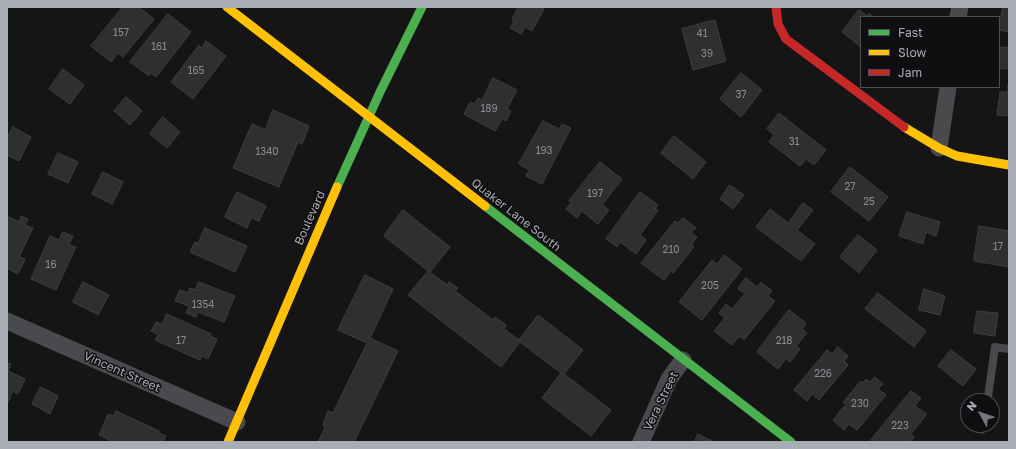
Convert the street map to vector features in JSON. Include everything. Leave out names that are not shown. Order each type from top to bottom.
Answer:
[{"type":"main road","name":"Quaker Lane South","points":[[227,7],[790,442]]},
{"type":"main road","name":"Boulevard","points":[[228,442],[323,217],[369,116],[422,7]]},
{"type":"main road","points":[[776,7],[776,19],[780,30],[786,39],[905,128],[938,148],[956,156],[1009,165]]},
{"type":"street","points":[[938,148],[948,88]]},
{"type":"street","name":"Vincent Street","points":[[7,321],[236,422]]},
{"type":"street","name":"Vera Street","points":[[641,442],[669,379],[683,360]]},
{"type":"lane","points":[[989,393],[995,348],[1009,349]]},
{"type":"building","points":[[123,7],[139,7],[154,19],[123,57],[118,53],[111,62],[91,46]]},
{"type":"building","points":[[519,7],[540,7],[544,9],[532,31],[525,27],[521,34],[510,28],[514,22],[512,19]]},
{"type":"building","points":[[1003,7],[1009,7],[1009,32],[1000,30]]},
{"type":"building","points":[[859,10],[867,16],[860,16],[860,46],[842,32]]},
{"type":"building","points":[[168,14],[191,32],[156,77],[151,73],[149,76],[130,62]]},
{"type":"building","points":[[715,20],[726,61],[693,70],[682,29]]},
{"type":"building","points":[[206,41],[226,56],[193,99],[171,82],[199,45],[202,48]]},
{"type":"building","points":[[1000,47],[1009,48],[1009,69],[1000,68]]},
{"type":"building","points":[[63,69],[84,85],[70,104],[49,89]]},
{"type":"building","points":[[741,73],[762,90],[741,117],[720,99]]},
{"type":"building","points":[[493,78],[517,90],[507,109],[511,111],[506,121],[502,119],[495,131],[464,114],[470,102],[475,104],[478,98],[482,100]]},
{"type":"building","points":[[1008,85],[1009,116],[997,115],[1000,92],[1008,92]]},
{"type":"building","points":[[126,97],[142,111],[130,125],[114,111]]},
{"type":"building","points":[[273,110],[309,126],[302,144],[298,142],[279,187],[233,168],[252,124],[265,130]]},
{"type":"building","points":[[779,113],[826,150],[814,165],[806,159],[800,166],[769,142],[774,135],[767,129]]},
{"type":"building","points":[[163,117],[180,132],[167,148],[150,134]]},
{"type":"building","points":[[543,121],[559,129],[562,124],[571,128],[542,184],[526,176],[529,170],[519,164]]},
{"type":"building","points":[[13,127],[31,137],[19,161],[7,155],[7,138]]},
{"type":"building","points":[[674,136],[706,162],[693,179],[661,153]]},
{"type":"building","points":[[58,153],[78,162],[68,183],[48,174]]},
{"type":"building","points":[[600,162],[622,179],[602,205],[609,210],[598,224],[582,211],[577,218],[566,209],[571,203],[569,201]]},
{"type":"building","points":[[850,167],[888,197],[869,221],[831,192]]},
{"type":"building","points":[[103,172],[123,182],[112,204],[92,194]]},
{"type":"building","points":[[730,185],[744,195],[733,209],[720,199]]},
{"type":"building","points":[[237,192],[266,206],[259,221],[251,218],[247,228],[225,217]]},
{"type":"building","points":[[640,192],[658,205],[655,209],[658,210],[640,235],[646,240],[636,254],[620,242],[617,247],[606,239]]},
{"type":"building","points":[[803,203],[813,210],[797,230],[815,244],[801,261],[756,227],[770,209],[788,223]]},
{"type":"building","points":[[403,210],[450,247],[430,272],[447,285],[449,282],[458,288],[455,291],[493,320],[495,317],[506,325],[504,329],[519,340],[538,315],[583,350],[564,374],[611,410],[591,436],[542,398],[561,373],[520,342],[501,367],[408,295],[428,271],[384,236]]},
{"type":"building","points":[[907,212],[940,222],[936,236],[926,232],[923,244],[899,236]]},
{"type":"building","points":[[7,216],[19,222],[21,216],[28,219],[25,225],[33,228],[19,257],[25,259],[18,274],[7,268]]},
{"type":"building","points":[[683,218],[696,228],[691,233],[697,237],[691,245],[694,247],[673,273],[671,271],[664,280],[641,263],[675,221],[678,223]]},
{"type":"building","points":[[979,226],[1009,231],[1009,267],[974,261]]},
{"type":"building","points":[[205,228],[247,246],[235,272],[190,252],[195,242],[198,243]]},
{"type":"building","points":[[63,232],[73,236],[69,245],[76,247],[56,290],[31,279],[50,236],[59,240]]},
{"type":"building","points":[[858,235],[877,250],[859,273],[840,257]]},
{"type":"building","points":[[724,255],[742,269],[702,320],[679,302],[712,260],[717,264]]},
{"type":"building","points":[[365,275],[393,289],[370,338],[398,351],[354,442],[318,442],[325,428],[323,424],[328,411],[333,413],[367,343],[338,330]]},
{"type":"building","points":[[746,278],[757,287],[761,282],[772,291],[768,296],[775,301],[744,340],[739,336],[732,345],[714,331],[725,318],[719,313],[726,304],[732,309],[745,294],[738,289]]},
{"type":"building","points":[[83,282],[109,295],[98,315],[73,302]]},
{"type":"building","points":[[199,282],[235,296],[224,322],[198,312],[196,317],[186,313],[189,306],[175,301],[180,290],[188,293],[190,288],[195,290]]},
{"type":"building","points":[[924,289],[945,296],[940,315],[919,310]]},
{"type":"building","points":[[878,293],[926,331],[914,347],[865,309]]},
{"type":"building","points":[[789,310],[806,323],[802,329],[807,333],[796,346],[800,349],[790,362],[786,359],[778,369],[757,352]]},
{"type":"building","points":[[977,311],[998,313],[995,336],[974,333]]},
{"type":"building","points":[[167,314],[211,334],[210,336],[217,339],[208,359],[201,356],[200,360],[155,340],[158,335],[151,331],[156,322],[162,324]]},
{"type":"building","points":[[838,347],[848,356],[844,361],[848,365],[819,400],[812,394],[807,401],[794,390],[827,350],[832,354]]},
{"type":"building","points":[[951,350],[976,369],[963,386],[938,366]]},
{"type":"building","points":[[7,363],[11,364],[8,371],[25,379],[18,394],[13,391],[7,404]]},
{"type":"building","points":[[875,377],[883,384],[878,389],[886,395],[857,430],[849,424],[844,430],[833,420],[846,404],[843,402],[861,381],[863,383],[866,379],[870,382]]},
{"type":"building","points":[[41,387],[58,396],[50,414],[32,404]]},
{"type":"building","points":[[911,391],[921,398],[915,406],[927,414],[911,434],[914,437],[910,442],[874,442],[871,440]]},
{"type":"building","points":[[116,411],[159,431],[159,433],[166,436],[163,442],[113,442],[99,435],[108,414],[113,416]]},
{"type":"building","points":[[698,434],[714,442],[695,442]]},
{"type":"traffic: fast","points":[[337,187],[380,92],[422,7]]},
{"type":"traffic: fast","points":[[485,206],[791,442]]},
{"type":"traffic: slow","points":[[227,7],[485,206]]},
{"type":"traffic: slow","points":[[904,127],[939,148],[957,156],[1009,165]]},
{"type":"traffic: slow","points":[[228,442],[337,187]]},
{"type":"traffic: jam","points":[[776,7],[778,24],[786,39],[904,127]]}]
